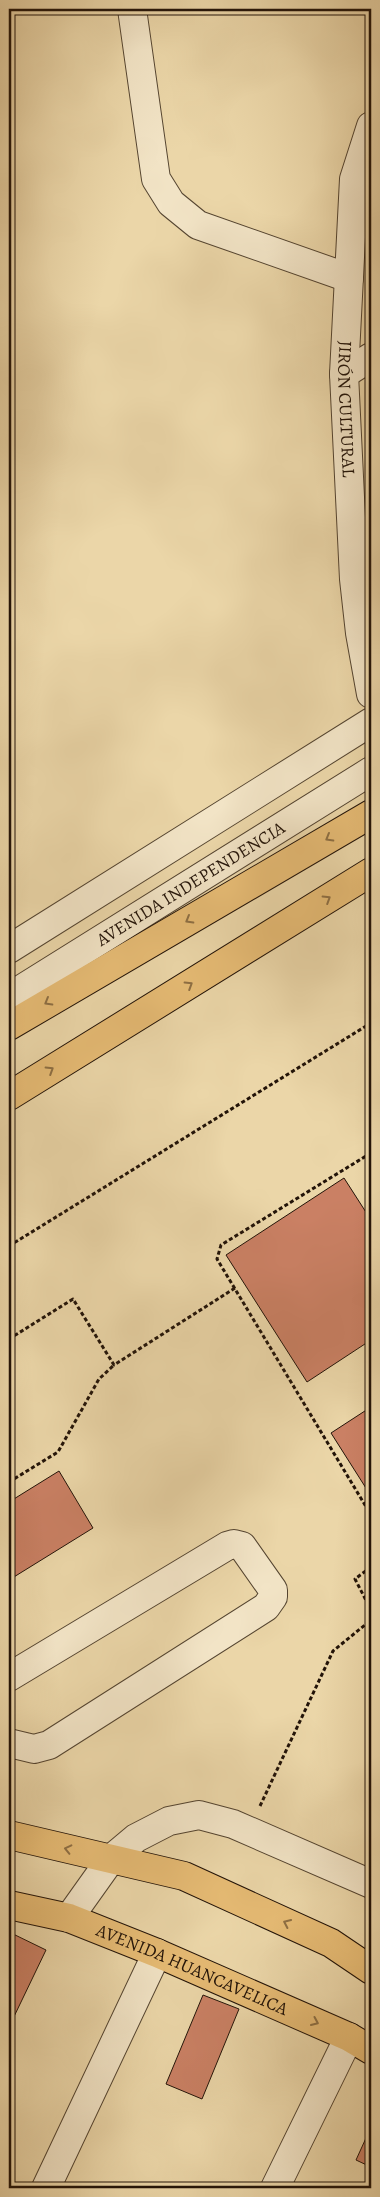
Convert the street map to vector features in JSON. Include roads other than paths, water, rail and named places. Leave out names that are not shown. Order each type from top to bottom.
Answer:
[{"type":"main road","name":"AVENIDA INDEPENDENCIA","points":[[9,1026],[371,814]]},
{"type":"main road","points":[[9,1096],[371,872]]},
{"type":"main road","points":[[9,1835],[184,1876],[331,1943],[371,1970]]},
{"type":"main road","name":"AVENIDA HUANCAVELICA","points":[[9,1905],[69,1918],[157,1953],[360,2043]]},
{"type":"street","points":[[132,9],[156,179],[171,203],[198,225],[349,278]]},
{"type":"street","name":"JIRÓN CULTURAL","points":[[371,126],[349,278],[344,374],[363,574],[360,632],[371,694]]},
{"type":"street","points":[[344,374],[371,357]]},
{"type":"street","points":[[9,948],[371,722]]},
{"type":"street","name":"AVENIDA INDEPENDENCIA","points":[[9,998],[371,770]]},
{"type":"street","points":[[9,1677],[227,1546],[234,1544],[242,1546],[273,1590],[273,1597],[266,1606],[49,1745],[34,1749],[9,1743]]},
{"type":"street","points":[[69,1918],[110,1859],[136,1838],[169,1821],[199,1815],[233,1824],[371,1884]]},
{"type":"street","points":[[46,2188],[157,1953]]},
{"type":"street","points":[[275,2188],[360,2043]]}]
